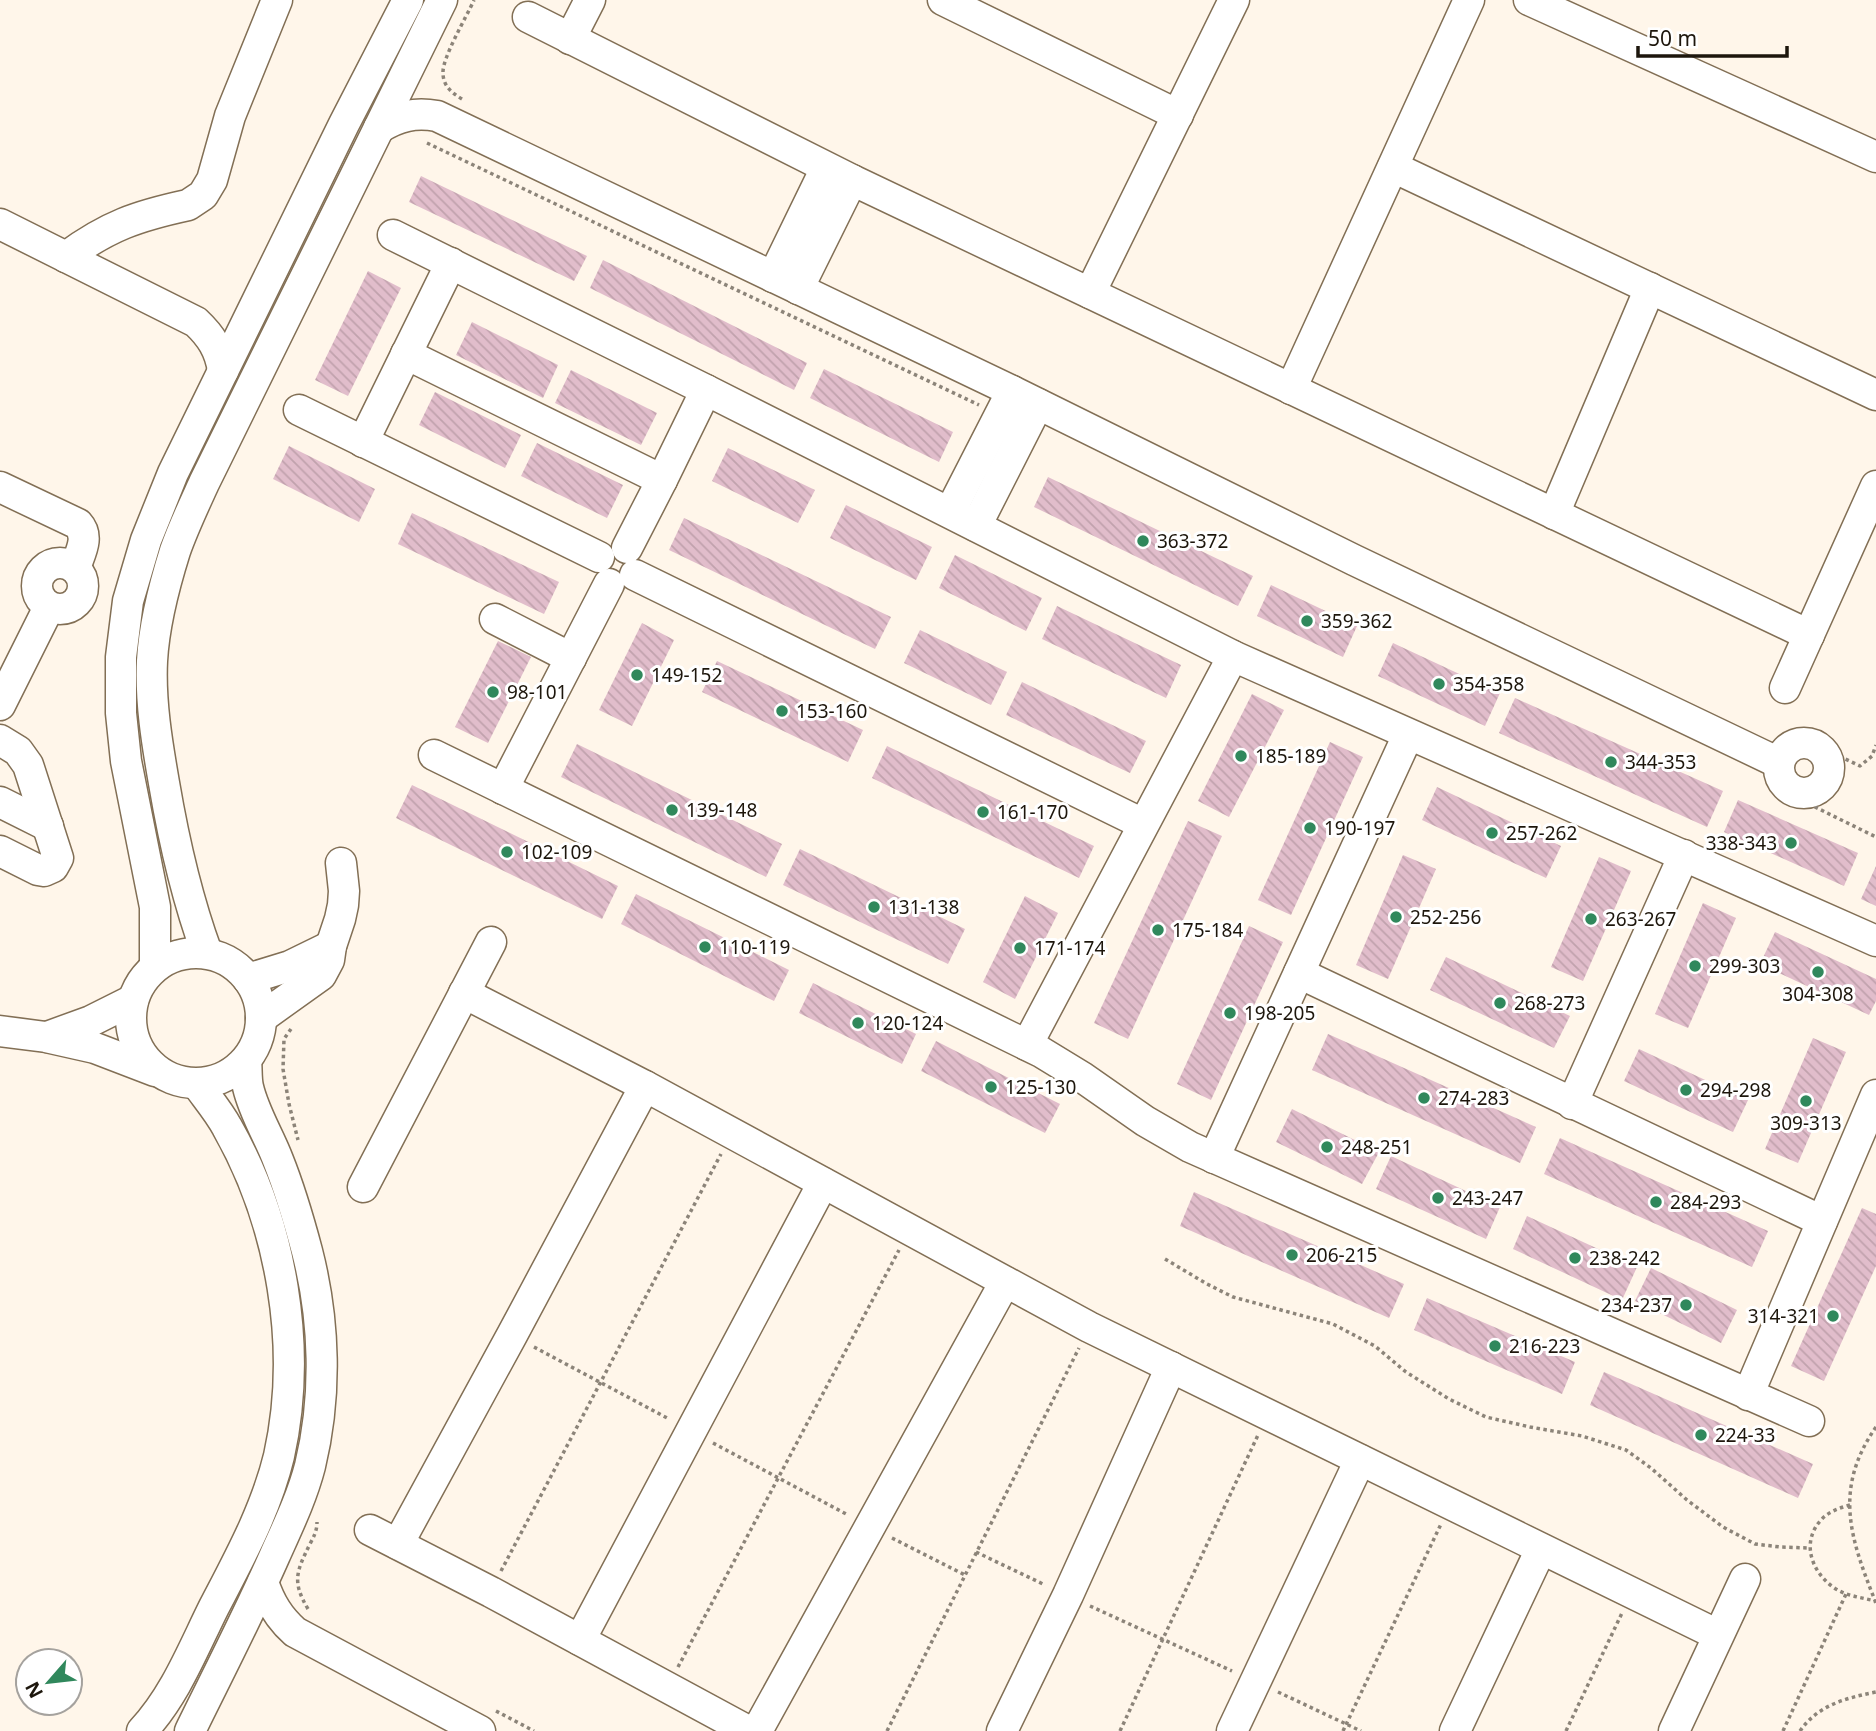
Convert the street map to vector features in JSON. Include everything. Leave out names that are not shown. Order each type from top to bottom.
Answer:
[{"type":"street","points":[[66,257],[108,230],[140,216],[188,205],[196,201],[208,188],[236,98],[277,0]]},
{"type":"street","points":[[155,966],[155,907],[127,761],[121,713],[121,657],[128,601],[146,540],[173,473],[344,124],[408,0]]},
{"type":"street","points":[[207,953],[191,912],[159,754],[153,706],[152,661],[160,607],[175,550],[204,483],[442,0]]},
{"type":"street","points":[[570,39],[590,0]]},
{"type":"street","points":[[943,0],[1178,115]]},
{"type":"street","points":[[1090,293],[1234,0]]},
{"type":"street","points":[[1291,389],[1469,0]]},
{"type":"street","points":[[1529,0],[1876,157]]},
{"type":"street","points":[[528,17],[839,174],[1809,635]]},
{"type":"street","points":[[410,65],[421,98],[437,116]]},
{"type":"street","points":[[379,128],[412,114],[437,116],[1779,763]]},
{"type":"street","points":[[1392,167],[1876,395]]},
{"type":"street","points":[[786,283],[839,174]]},
{"type":"street","points":[[0,224],[196,322],[215,344],[223,371]]},
{"type":"street","points":[[393,234],[1233,656],[1876,941]]},
{"type":"street","points":[[363,442],[450,263]]},
{"type":"street","points":[[1554,514],[1650,288]]},
{"type":"street","points":[[196,322],[227,318],[255,305]]},
{"type":"street","points":[[406,354],[662,480]]},
{"type":"street","points":[[503,789],[706,390]]},
{"type":"street","points":[[950,512],[1012,391]]},
{"type":"street","points":[[976,526],[1038,404]]},
{"type":"street","points":[[299,410],[1143,824]]},
{"type":"street","points":[[1785,688],[1876,486]]},
{"type":"street","points":[[0,487],[78,524],[85,538],[75,568],[83,580],[84,589],[78,603],[65,610],[49,607],[0,705]]},
{"type":"street","points":[[495,619],[571,658]]},
{"type":"street","points":[[1027,1045],[1233,656]]},
{"type":"street","points":[[1214,1158],[1408,735]]},
{"type":"street","points":[[0,740],[18,751],[25,760],[58,858],[57,863],[49,870],[38,870],[0,851]]},
{"type":"street","points":[[434,755],[1027,1045],[1082,1077],[1144,1121],[1190,1147],[1809,1421]]},
{"type":"street","points":[[0,802],[48,826]]},
{"type":"street","points":[[1572,1104],[1684,855]]},
{"type":"street","points":[[261,1018],[321,975],[329,960],[343,905],[341,863]]},
{"type":"street","points":[[363,1187],[491,942]]},
{"type":"street","points":[[248,979],[290,966],[331,946]]},
{"type":"street","points":[[0,1031],[46,1037],[95,1048],[119,1056],[165,1076],[180,1082],[197,1084],[215,1081],[232,1073],[246,1061],[259,1034],[260,1004],[255,991],[248,979],[230,962],[207,953],[180,954],[155,966],[145,975],[138,987],[130,1015],[135,1044],[153,1068],[165,1076]]},
{"type":"street","points":[[1299,973],[1822,1222]]},
{"type":"street","points":[[464,993],[645,1086],[1089,1327],[1718,1635]]},
{"type":"street","points":[[46,1037],[91,1021],[133,1000]]},
{"type":"street","points":[[190,1731],[297,1506],[309,1468],[321,1388],[317,1297],[307,1252],[278,1161],[248,1087],[246,1061]]},
{"type":"street","points":[[142,1731],[167,1700],[251,1533],[267,1496],[278,1458],[287,1405],[289,1338],[282,1286],[267,1224],[241,1154],[226,1125],[197,1084]]},
{"type":"street","points":[[398,1544],[645,1086]]},
{"type":"street","points":[[1748,1395],[1876,1095]]},
{"type":"street","points":[[580,1640],[823,1182]]},
{"type":"street","points":[[757,1731],[1005,1282]]},
{"type":"street","points":[[1002,1731],[1068,1595],[1171,1367]]},
{"type":"street","points":[[1232,1731],[1360,1460]]},
{"type":"street","points":[[370,1530],[748,1731]]},
{"type":"street","points":[[1455,1731],[1541,1549]]},
{"type":"street","points":[[1674,1731],[1745,1579]]},
{"type":"street","points":[[263,1582],[275,1610],[295,1632],[480,1731]]},
{"type":"street","points":[[235,1639],[258,1632],[295,1632]]},
{"type":"path","points":[[491,1592],[731,1134]]},
{"type":"path","points":[[667,1687],[910,1229]]},
{"type":"path","points":[[1166,1259],[1233,1297],[1333,1324],[1375,1346],[1406,1372],[1448,1399],[1486,1417],[1582,1436],[1626,1451],[1723,1527],[1755,1544],[1809,1548]]},
{"type":"path","points":[[887,1731],[1089,1327]]},
{"type":"path","points":[[512,1335],[965,1576]]},
{"type":"path","points":[[1120,1731],[1268,1415]]},
{"type":"path","points":[[1876,1427],[1864,1444],[1852,1473],[1850,1504],[1859,1560],[1876,1602]]},
{"type":"path","points":[[1343,1731],[1450,1504]]},
{"type":"path","points":[[1850,1504],[1821,1519],[1810,1539],[1811,1560],[1819,1573],[1835,1588],[1846,1594],[1876,1602]]},
{"type":"path","points":[[976,1552],[1361,1731]]},
{"type":"path","points":[[1566,1731],[1631,1593]]},
{"type":"path","points":[[1783,1731],[1846,1594]]},
{"type":"path","points":[[1800,1731],[1808,1719],[1821,1710],[1849,1698],[1876,1692]]},
{"type":"building","points":[[421,176],[587,256],[574,281],[409,202]]},
{"type":"building","points":[[603,260],[807,363],[794,390],[590,288]]},
{"type":"building","points":[[368,271],[401,288],[348,396],[315,380]]},
{"type":"building","points":[[472,322],[558,365],[543,398],[456,355]]},
{"type":"building","points":[[824,369],[953,432],[939,462],[810,398]]},
{"type":"building","points":[[571,370],[657,413],[641,445],[555,403]]},
{"type":"building","points":[[435,392],[521,435],[505,468],[419,425]]},
{"type":"building","points":[[537,443],[623,485],[607,518],[521,476]]},
{"type":"building","points":[[289,446],[375,489],[359,522],[273,479]]},
{"type":"building","points":[[728,448],[815,490],[798,523],[712,481]]},
{"type":"building","name":"363-372","points":[[1048,477],[1253,576],[1238,606],[1034,507]]},
{"type":"building","points":[[846,505],[932,547],[916,580],[830,538]]},
{"type":"building","points":[[412,513],[559,582],[544,614],[398,544]]},
{"type":"building","points":[[684,518],[891,617],[875,649],[669,550]]},
{"type":"building","points":[[955,555],[1042,598],[1026,631],[939,588]]},
{"type":"building","name":"359-362","points":[[1271,585],[1357,626],[1343,657],[1257,616]]},
{"type":"building","points":[[1057,606],[1181,665],[1166,698],[1042,639]]},
{"type":"building","name":"149-152","points":[[642,623],[674,640],[632,726],[599,710]]},
{"type":"building","points":[[920,630],[1007,672],[991,705],[904,663]]},
{"type":"building","name":"98-101","points":[[498,641],[531,657],[488,743],[455,727]]},
{"type":"building","name":"354-358","points":[[1393,643],[1500,693],[1485,726],[1378,676]]},
{"type":"building","name":"153-160","points":[[717,661],[863,730],[848,762],[702,692]]},
{"type":"building","points":[[1022,682],[1146,741],[1130,773],[1006,715]]},
{"type":"building","name":"185-189","points":[[1252,694],[1284,710],[1229,817],[1198,801]]},
{"type":"building","name":"344-353","points":[[1515,698],[1723,791],[1707,827],[1499,733]]},
{"type":"building","name":"190-197","points":[[1330,742],[1363,757],[1291,915],[1258,900]]},
{"type":"building","name":"139-148","points":[[577,744],[782,844],[766,877],[561,777]]},
{"type":"building","name":"161-170","points":[[887,746],[1094,846],[1079,878],[872,778]]},
{"type":"building","name":"102-109","points":[[412,785],[618,886],[602,919],[396,818]]},
{"type":"building","name":"257-262","points":[[1437,787],[1561,846],[1546,878],[1422,820]]},
{"type":"building","name":"338-343","points":[[1738,800],[1858,853],[1844,886],[1724,832]]},
{"type":"building","name":"175-184","points":[[1188,821],[1222,836],[1128,1039],[1094,1023]]},
{"type":"building","name":"131-138","points":[[800,849],[965,929],[948,964],[783,885]]},
{"type":"building","name":"252-256","points":[[1403,855],[1436,869],[1388,979],[1356,965]]},
{"type":"building","name":"263-267","points":[[1599,857],[1631,871],[1583,981],[1551,967]]},
{"type":"building","points":[[1876,866],[1876,906],[1861,899]]},
{"type":"building","name":"110-119","points":[[636,894],[789,970],[774,1001],[621,924]]},
{"type":"building","name":"171-174","points":[[1025,896],[1058,913],[1015,999],[983,982]]},
{"type":"building","name":"299-303","points":[[1703,903],[1736,918],[1688,1028],[1655,1014]]},
{"type":"building","name":"198-205","points":[[1249,926],[1283,942],[1211,1100],[1177,1084]]},
{"type":"building","name":"304-308","points":[[1775,932],[1876,979],[1876,1001],[1869,1015],[1760,964]]},
{"type":"building","name":"268-273","points":[[1446,957],[1570,1016],[1554,1048],[1430,990]]},
{"type":"building","name":"120-124","points":[[813,983],[916,1034],[902,1064],[799,1013]]},
{"type":"building","name":"274-283","points":[[1328,1034],[1536,1127],[1520,1163],[1312,1070]]},
{"type":"building","name":"309-313","points":[[1813,1038],[1846,1052],[1798,1163],[1765,1149]]},
{"type":"building","name":"125-130","points":[[936,1041],[1060,1104],[1045,1133],[921,1071]]},
{"type":"building","name":"294-298","points":[[1639,1049],[1748,1100],[1733,1132],[1624,1081]]},
{"type":"building","name":"248-251","points":[[1292,1109],[1379,1152],[1362,1184],[1276,1142]]},
{"type":"building","name":"284-293","points":[[1560,1138],[1768,1231],[1752,1267],[1544,1174]]},
{"type":"building","name":"243-247","points":[[1391,1156],[1500,1207],[1486,1239],[1376,1189]]},
{"type":"building","name":"206-215","points":[[1194,1192],[1404,1284],[1389,1318],[1180,1226]]},
{"type":"building","name":"314-321","points":[[1862,1208],[1876,1214],[1876,1266],[1824,1381],[1791,1366]]},
{"type":"building","name":"238-242","points":[[1527,1216],[1637,1267],[1622,1300],[1513,1249]]},
{"type":"building","name":"234-237","points":[[1651,1268],[1737,1310],[1721,1343],[1635,1301]]},
{"type":"building","name":"216-223","points":[[1427,1298],[1575,1362],[1562,1394],[1414,1330]]},
{"type":"building","name":"224-33","points":[[1604,1372],[1813,1464],[1798,1498],[1590,1405]]},
{"type":"place","name":"363-372","points":[[1143,541]]},
{"type":"place","name":"359-362","points":[[1307,621]]},
{"type":"place","name":"149-152","points":[[637,675]]},
{"type":"place","name":"354-358","points":[[1439,684]]},
{"type":"place","name":"98-101","points":[[493,692]]},
{"type":"place","name":"153-160","points":[[782,711]]},
{"type":"place","name":"185-189","points":[[1241,756]]},
{"type":"place","name":"344-353","points":[[1611,762]]},
{"type":"place","name":"139-148","points":[[672,810]]},
{"type":"place","name":"161-170","points":[[983,812]]},
{"type":"place","name":"190-197","points":[[1310,828]]},
{"type":"place","name":"257-262","points":[[1492,833]]},
{"type":"place","name":"338-343","points":[[1791,843]]},
{"type":"place","name":"102-109","points":[[507,852]]},
{"type":"place","name":"131-138","points":[[874,907]]},
{"type":"place","name":"252-256","points":[[1396,917]]},
{"type":"place","name":"263-267","points":[[1591,919]]},
{"type":"place","name":"175-184","points":[[1158,930]]},
{"type":"place","name":"110-119","points":[[705,947]]},
{"type":"place","name":"171-174","points":[[1020,948]]},
{"type":"place","name":"299-303","points":[[1695,966]]},
{"type":"place","name":"304-308","points":[[1818,972]]},
{"type":"place","name":"268-273","points":[[1500,1003]]},
{"type":"place","name":"198-205","points":[[1230,1013]]},
{"type":"place","name":"120-124","points":[[858,1023]]},
{"type":"place","name":"125-130","points":[[991,1087]]},
{"type":"place","name":"294-298","points":[[1686,1090]]},
{"type":"place","name":"274-283","points":[[1424,1098]]},
{"type":"place","name":"309-313","points":[[1806,1101]]},
{"type":"place","name":"248-251","points":[[1327,1147]]},
{"type":"place","name":"243-247","points":[[1438,1198]]},
{"type":"place","name":"284-293","points":[[1656,1202]]},
{"type":"place","name":"206-215","points":[[1292,1255]]},
{"type":"place","name":"238-242","points":[[1575,1258]]},
{"type":"place","name":"234-237","points":[[1686,1305]]},
{"type":"place","name":"314-321","points":[[1833,1316]]},
{"type":"place","name":"216-223","points":[[1495,1346]]},
{"type":"place","name":"224-33","points":[[1701,1435]]}]
